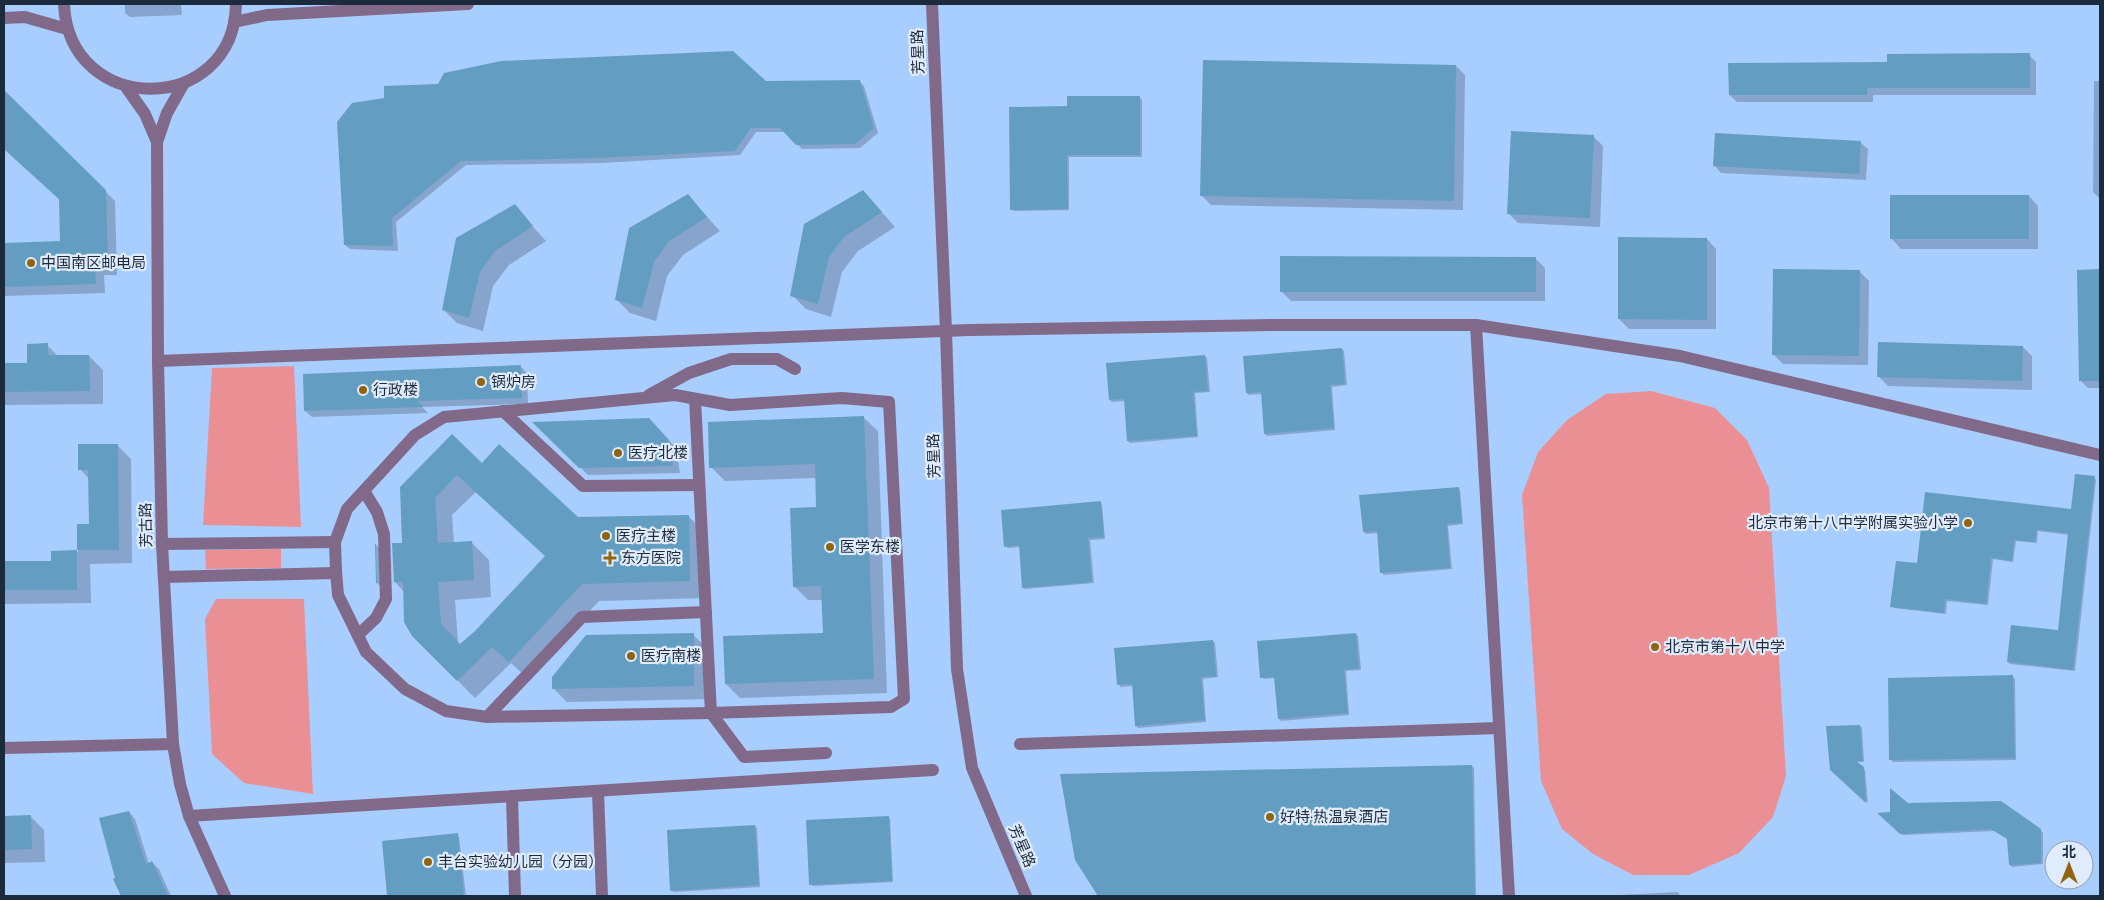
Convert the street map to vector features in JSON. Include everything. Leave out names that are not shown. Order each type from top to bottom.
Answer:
[{"type":"street","points":[[64,4],[68,29],[74,45],[90,66],[107,78],[126,87],[155,90],[184,83],[202,73],[216,58],[227,41],[234,22],[236,4]]},
{"type":"street","points":[[234,22],[267,15],[468,4]]},
{"type":"street","name":"芳星路","points":[[932,4],[959,678],[972,768],[1026,896]]},
{"type":"street","points":[[4,18],[25,17],[68,29]]},
{"type":"street","points":[[157,142],[166,113],[184,83]]},
{"type":"street","points":[[126,87],[145,114],[157,142]]},
{"type":"street","name":"芳古路","points":[[157,142],[158,361],[162,544],[174,744],[180,784],[189,816],[225,896]]},
{"type":"street","points":[[158,361],[946,331],[1276,325],[1476,325],[1680,356],[2100,455]]},
{"type":"street","points":[[1476,325],[1509,896]]},
{"type":"street","points":[[646,397],[689,372],[731,359],[777,359],[795,369]]},
{"type":"street","points":[[675,395],[695,399],[730,405],[842,398],[889,402],[904,698],[891,706],[711,713],[487,717],[446,711],[405,688],[366,652],[338,595],[335,542],[347,510],[415,435],[444,417],[646,397],[675,395]]},
{"type":"street","points":[[695,399],[711,713],[744,757],[826,752]]},
{"type":"street","points":[[503,411],[583,486],[699,485]]},
{"type":"street","points":[[358,636],[376,618],[386,598],[384,534],[377,512],[364,492]]},
{"type":"street","points":[[162,544],[335,542]]},
{"type":"street","points":[[164,577],[336,574]]},
{"type":"street","points":[[487,717],[582,616],[706,612]]},
{"type":"street","points":[[1020,744],[1499,728]]},
{"type":"street","points":[[4,748],[174,744]]},
{"type":"street","points":[[189,816],[933,770]]},
{"type":"street","points":[[598,792],[602,896]]},
{"type":"street","points":[[512,797],[515,896]]},
{"type":"shaded area","points":[[294,366],[301,527],[203,525],[212,368]]},
{"type":"shaded area","name":"北京市第十八中学","points":[[1651,391],[1715,408],[1747,440],[1769,488],[1786,776],[1773,817],[1739,853],[1689,875],[1633,875],[1593,854],[1562,829],[1541,781],[1522,495],[1538,452],[1567,420],[1606,394]]},
{"type":"shaded area","points":[[281,549],[281,568],[206,569],[205,550]]},
{"type":"shaded area","points":[[216,599],[304,599],[313,794],[244,783],[212,754],[205,619]]},
{"type":"building","points":[[733,51],[766,81],[860,80],[874,128],[855,144],[796,145],[780,128],[751,128],[735,151],[596,158],[461,161],[392,218],[393,246],[344,245],[337,122],[352,103],[384,98],[384,86],[438,84],[444,73],[501,61]]},
{"type":"building","points":[[2030,53],[2030,88],[1867,88],[1867,95],[1729,95],[1728,63],[1887,62],[1887,54]]},
{"type":"building","points":[[1203,60],[1456,65],[1454,201],[1200,196]]},
{"type":"building","points":[[4,90],[106,190],[108,265],[95,266],[96,284],[4,287],[4,243],[60,241],[59,199],[4,149]]},
{"type":"building","points":[[1067,96],[1140,96],[1140,155],[1067,155],[1068,209],[1010,210],[1009,107],[1067,106]]},
{"type":"building","points":[[1511,131],[1594,135],[1590,218],[1507,214]]},
{"type":"building","points":[[1715,133],[1861,141],[1859,174],[1713,166]]},
{"type":"building","points":[[863,190],[882,212],[844,237],[829,257],[818,304],[790,296],[804,224]]},
{"type":"building","points":[[688,194],[707,217],[669,241],[654,262],[642,308],[615,300],[629,228]]},
{"type":"building","points":[[1890,195],[2029,195],[2029,239],[1890,239]]},
{"type":"building","points":[[515,204],[533,226],[495,251],[480,272],[469,318],[442,310],[456,238]]},
{"type":"building","points":[[1618,237],[1707,238],[1707,320],[1618,319]]},
{"type":"building","points":[[1280,256],[1536,257],[1536,292],[1280,292]]},
{"type":"building","points":[[1773,269],[1860,270],[1859,356],[1772,355]]},
{"type":"building","points":[[2100,269],[2100,381],[2079,381],[2077,270]]},
{"type":"building","points":[[1878,342],[2023,346],[2022,381],[1877,377]]},
{"type":"building","points":[[48,343],[48,355],[89,355],[90,391],[4,392],[4,363],[27,363],[27,344]]},
{"type":"building","points":[[1342,348],[1345,384],[1330,385],[1334,428],[1264,434],[1261,392],[1246,393],[1243,356]]},
{"type":"building","points":[[1205,355],[1208,391],[1193,392],[1197,436],[1127,441],[1124,399],[1109,400],[1106,363]]},
{"type":"building","points":[[521,365],[522,398],[417,401],[424,407],[304,411],[303,374]]},
{"type":"building","name":"医学东楼","points":[[864,416],[874,679],[725,684],[723,636],[823,633],[821,586],[793,587],[790,508],[816,507],[815,464],[709,468],[708,422]]},
{"type":"building","name":"医疗北楼","points":[[649,418],[669,440],[673,466],[579,468],[532,422]]},
{"type":"building","name":"医疗主楼","points":[[452,434],[482,463],[499,444],[578,517],[689,515],[690,581],[582,584],[509,662],[492,647],[457,681],[412,636],[404,622],[403,582],[394,582],[392,543],[402,543],[400,487]],"holes":[[[457,475],[545,556],[475,631],[460,644],[441,624],[438,582],[474,580],[472,541],[438,543],[435,498]]]},
{"type":"building","points":[[78,444],[118,444],[119,550],[77,550],[77,524],[89,524],[88,470],[78,470]]},
{"type":"building","points":[[2075,474],[2095,476],[2073,670],[2007,662],[2011,625],[2058,630],[2068,533],[2037,530],[2035,542],[2014,540],[2012,561],[1991,558],[1986,604],[1945,599],[1944,613],[1890,607],[1896,561],[1917,563],[1925,492],[2071,509]]},
{"type":"building","points":[[1459,487],[1462,523],[1447,524],[1450,568],[1380,573],[1377,531],[1363,532],[1359,495]]},
{"type":"building","points":[[1101,501],[1104,537],[1088,538],[1092,582],[1022,588],[1019,545],[1004,547],[1001,510]]},
{"type":"building","points":[[376,544],[377,583],[376,583]]},
{"type":"building","points":[[77,550],[77,590],[4,590],[4,561],[51,561],[51,551]]},
{"type":"building","name":"医疗南楼","points":[[694,633],[694,686],[552,689],[552,677],[586,635]]},
{"type":"building","points":[[1356,633],[1359,668],[1344,670],[1348,713],[1278,719],[1274,677],[1260,678],[1257,641]]},
{"type":"building","points":[[1213,640],[1216,676],[1201,677],[1205,720],[1135,726],[1132,684],[1117,685],[1114,648]]},
{"type":"building","points":[[2013,675],[2015,758],[1889,760],[1888,678]]},
{"type":"building","points":[[1860,725],[1863,761],[1856,761],[1864,767],[1866,803],[1830,770],[1826,726]]},
{"type":"building","name":"好特·热温泉酒店","points":[[1472,765],[1475,896],[1098,896],[1075,860],[1060,774]]},
{"type":"building","points":[[1890,788],[1908,803],[2001,801],[2041,829],[2041,863],[2009,865],[2007,839],[1991,829],[1900,834],[1877,813],[1890,812]]},
{"type":"building","points":[[129,811],[146,864],[152,861],[168,896],[121,896],[113,879],[115,878],[99,818]]},
{"type":"building","points":[[31,815],[32,849],[4,850],[4,816]]},
{"type":"building","points":[[889,816],[892,881],[809,885],[806,820]]},
{"type":"building","points":[[755,825],[759,885],[670,891],[667,830]]},
{"type":"building","points":[[458,833],[464,896],[387,896],[382,841]]},
{"type":"place","name":"中国南区邮电局","points":[[31,263]]},
{"type":"place","name":"锅炉房","points":[[481,382]]},
{"type":"place","name":"行政楼","points":[[363,390]]},
{"type":"place","name":"医疗北楼","points":[[618,453]]},
{"type":"place","name":"北京市第十八中学附属实验小学","points":[[1968,523]]},
{"type":"place","name":"医疗主楼","points":[[606,536]]},
{"type":"place","name":"医学东楼","points":[[830,547]]},
{"type":"place","name":"东方医院","points":[[610,558]]},
{"type":"place","name":"北京市第十八中学","points":[[1655,647]]},
{"type":"place","name":"医疗南楼","points":[[631,656]]},
{"type":"place","name":"好特·热温泉酒店","points":[[1270,817]]},
{"type":"place","name":"丰台实验幼儿园（分园）","points":[[428,862]]}]
